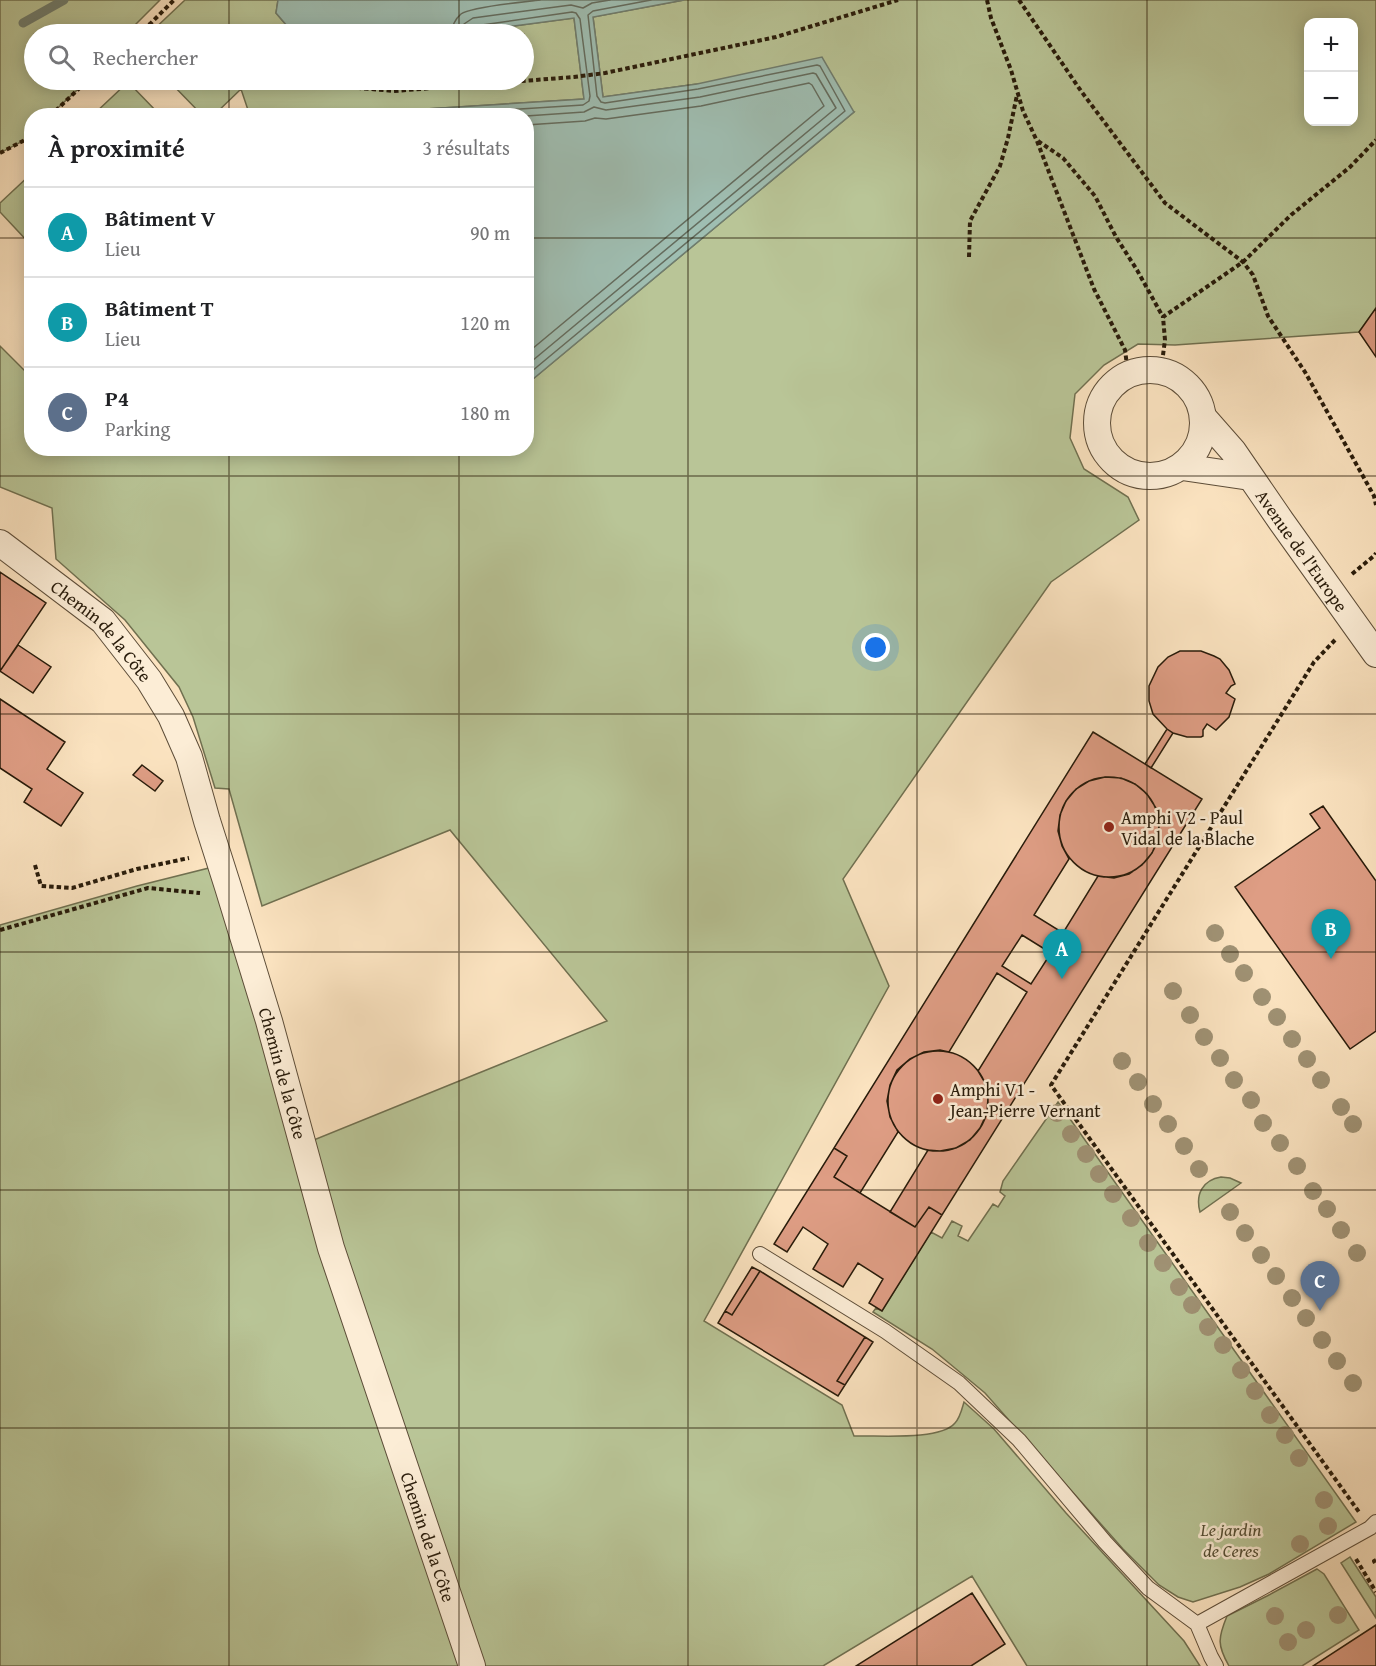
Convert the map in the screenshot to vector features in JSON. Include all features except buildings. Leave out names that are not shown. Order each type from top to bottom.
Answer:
[{"type":"street","points":[[1161,370],[1189,384],[1204,418],[1199,445],[1182,466],[1151,477],[1120,468],[1100,444],[1096,414],[1106,390],[1128,373],[1161,370]]},
{"type":"street","name":"Avenue de l'Europe","points":[[1204,418],[1233,451],[1376,654]]},
{"type":"street","name":"Avenue de l'Europe","points":[[1182,466],[1250,477]]},
{"type":"street","name":"Chemin de la Côte","points":[[0,543],[103,621],[149,680],[171,716],[189,757],[272,1032],[331,1248],[472,1666]]},
{"type":"lane","points":[[760,1254],[885,1331],[959,1383],[1019,1440],[1105,1542],[1148,1588],[1197,1624],[1216,1666]]},
{"type":"lane","points":[[1197,1624],[1373,1525]]},
{"type":"path","points":[[150,24],[174,0]]},
{"type":"path","points":[[534,80],[605,74],[776,37],[898,0]]},
{"type":"path","points":[[987,0],[1023,111],[1037,141],[1094,289],[1125,350],[1128,373]]},
{"type":"path","points":[[1019,0],[1081,91],[1165,203],[1243,262],[1253,275],[1268,316],[1305,372],[1374,496],[1376,505]]},
{"type":"path","points":[[58,108],[77,90]]},
{"type":"path","points":[[382,90],[407,90]]},
{"type":"path","points":[[969,257],[970,221],[1000,166],[1017,92]]},
{"type":"path","points":[[0,153],[24,140]]},
{"type":"path","points":[[1163,317],[1243,262],[1291,215],[1350,167],[1376,140]]},
{"type":"path","points":[[1037,141],[1063,158],[1095,196],[1163,317],[1165,340],[1161,370]]},
{"type":"path","points":[[1353,621],[1314,662],[1051,1085],[1373,1525],[1373,1536],[1351,1551],[1376,1592]]},
{"type":"path","points":[[35,865],[41,886],[72,888],[137,869],[216,852]]},
{"type":"path","points":[[0,930],[148,888],[208,893],[228,887]]},
{"type":"path","points":[[1376,1560],[1374,1561],[1376,1565]]},
{"type":"green space","points":[[0,0],[160,0],[136,24],[24,24],[24,90],[77,90],[58,108],[24,108],[24,140],[0,153]]},
{"type":"green space","points":[[185,0],[278,0],[276,13],[285,24],[160,24]]},
{"type":"green space","points":[[684,0],[1376,0],[1376,308],[1359,332],[1175,345],[1138,344],[1104,365],[1075,394],[1070,438],[1084,469],[1128,497],[1139,520],[1051,582],[843,879],[889,986],[704,1321],[842,1405],[854,1436],[923,1435],[947,1429],[960,1416],[964,1402],[994,1429],[1066,1513],[1184,1641],[1200,1666],[1027,1666],[972,1576],[823,1666],[0,1666],[0,925],[221,865],[304,1144],[607,1021],[450,830],[262,906],[229,789],[215,788],[193,717],[179,687],[125,620],[56,559],[52,508],[0,487],[0,346],[24,370],[24,456],[534,456],[534,378],[854,112],[697,84],[603,97],[593,17]]},
{"type":"green space","points":[[574,18],[584,99],[441,108],[247,108],[241,90],[534,90],[534,24],[529,24]]},
{"type":"green space","points":[[120,90],[136,90],[153,108],[100,108]]},
{"type":"green space","points":[[178,90],[240,90],[221,108],[195,108]]},
{"type":"green space","points":[[24,181],[24,238],[0,212],[0,203]]},
{"type":"green space","name":"Le jardin de Ceres","points":[[1058,1102],[1356,1522],[1269,1574],[1240,1587],[1193,1602],[1178,1597],[1159,1585],[1123,1549],[985,1393],[932,1349],[873,1312],[876,1308],[882,1311],[931,1232],[942,1238],[952,1221],[962,1226],[958,1236],[968,1241],[993,1204],[998,1207],[1005,1196],[1000,1192],[1003,1181]]},
{"type":"green space","points":[[1221,1177],[1241,1183],[1200,1212],[1199,1199],[1202,1189],[1209,1181]]},
{"type":"green space","points":[[1350,1557],[1376,1597],[1376,1618],[1341,1563]]},
{"type":"green space","points":[[1317,1569],[1324,1574],[1359,1630],[1302,1666],[1229,1666],[1222,1652],[1220,1641],[1227,1616]]},
{"type":"water","points":[[278,0],[684,0],[593,17],[603,97],[697,84],[822,57],[854,112],[534,378],[534,108],[441,108],[584,99],[574,18],[529,24],[285,24],[276,13]]},
{"type":"waterway","points":[[23,23],[64,0]]},
{"type":"place","name":"Amphi V2 - Paul Vidal de la Blache","points":[[1109,827]]},
{"type":"place","name":"Bâtiment T","points":[[1331,959]]},
{"type":"place","name":"Bâtiment V","points":[[1062,979]]},
{"type":"place","name":"Amphi V1 - Jean-Pierre Vernant","points":[[938,1099]]},
{"type":"place","name":"P4","points":[[1320,1311]]}]
